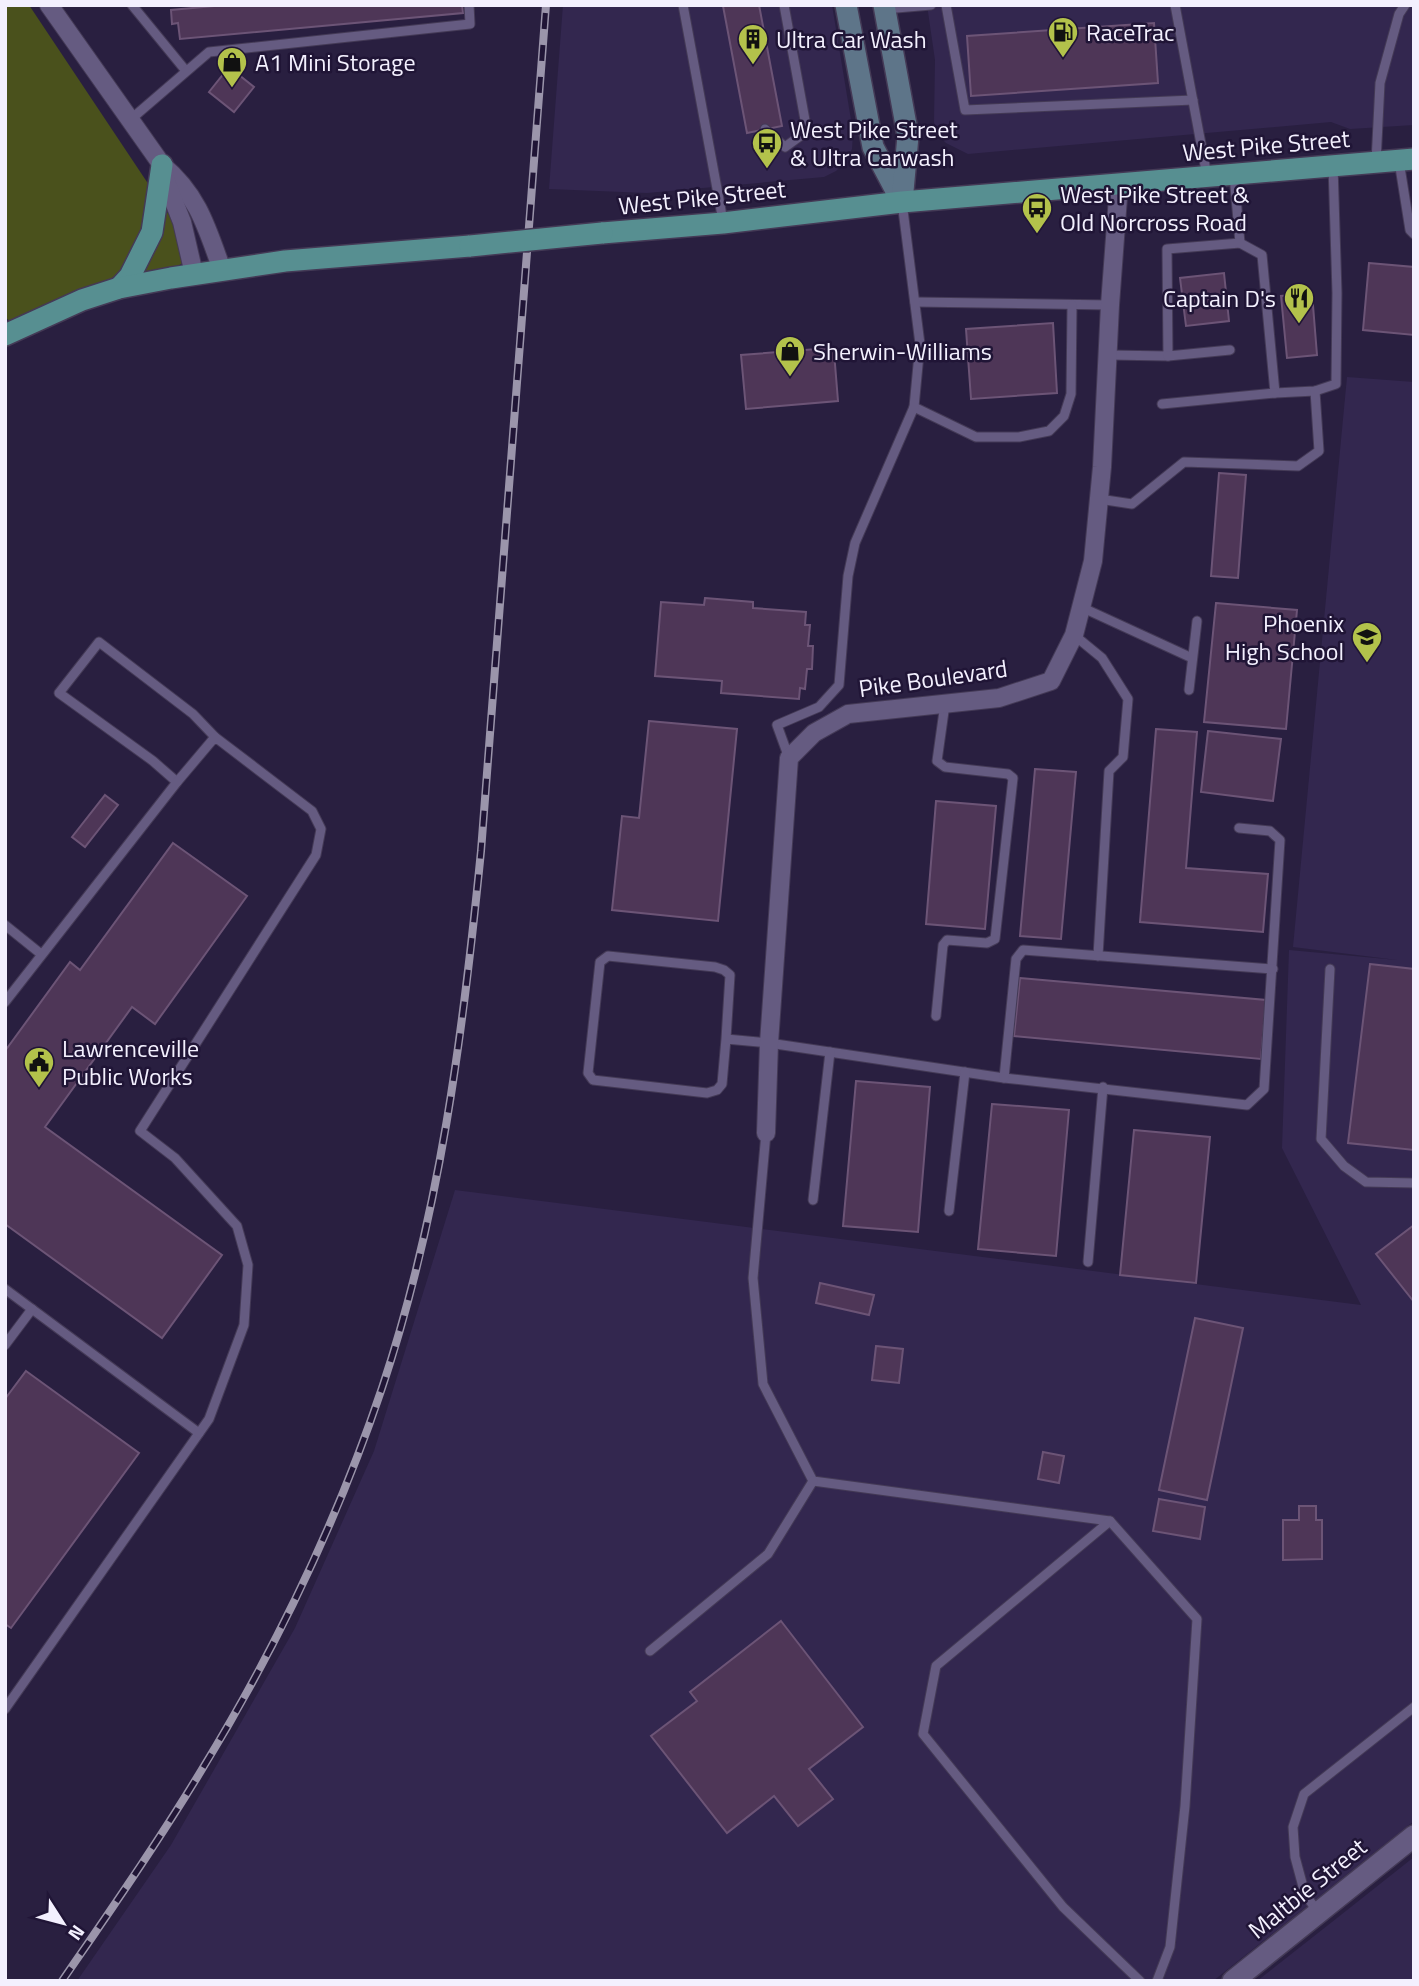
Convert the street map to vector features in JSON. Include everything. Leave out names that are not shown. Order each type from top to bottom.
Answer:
[{"type":"main road","points":[[846,5],[873,147],[902,202]]},
{"type":"main road","points":[[884,7],[908,136],[902,202]]},
{"type":"main road","name":"West Pike Street","points":[[5,335],[82,300],[119,288],[285,261],[723,223],[902,202],[1234,176],[1406,159]]},
{"type":"main road","points":[[119,288],[130,276],[152,232],[162,165]]},
{"type":"street","points":[[49,5],[162,165],[184,185],[200,209],[222,270]]},
{"type":"street","points":[[162,165],[182,222],[194,274]]},
{"type":"street","name":"Pike Boulevard","points":[[789,758],[814,733],[848,714],[999,698],[1051,681],[1074,635],[1093,561],[1119,184]]},
{"type":"street","points":[[766,1133],[769,1043],[789,758]]},
{"type":"street","name":"Maltbie Street","points":[[1233,1981],[1414,1836]]},
{"type":"lane","points":[[132,5],[186,71]]},
{"type":"lane","points":[[130,120],[209,52],[470,24],[469,5]]},
{"type":"lane","points":[[683,5],[723,223]]},
{"type":"lane","points":[[765,130],[785,147],[807,131],[784,5]]},
{"type":"lane","points":[[884,7],[931,5]]},
{"type":"lane","points":[[946,5],[965,110],[1194,100]]},
{"type":"lane","points":[[1175,5],[1208,177]]},
{"type":"lane","points":[[1376,162],[1380,83],[1399,14],[1405,5]]},
{"type":"lane","points":[[1406,159],[1410,230],[1414,234]]},
{"type":"lane","points":[[1162,404],[1315,391],[1336,384],[1337,293],[1333,165]]},
{"type":"lane","points":[[1234,176],[1240,243]]},
{"type":"lane","points":[[789,758],[777,725],[819,707],[839,685],[848,576],[855,543],[914,407],[920,344],[902,202]]},
{"type":"lane","points":[[1168,356],[1167,249],[1240,243],[1262,255],[1275,393]]},
{"type":"lane","points":[[915,302],[1110,305]]},
{"type":"lane","points":[[914,407],[976,437],[1019,437],[1049,431],[1064,416],[1071,394],[1072,305]]},
{"type":"lane","points":[[1109,355],[1168,356],[1230,349]]},
{"type":"lane","points":[[1099,499],[1132,504],[1184,462],[1298,466],[1319,451],[1315,391]]},
{"type":"lane","points":[[1081,607],[1192,658]]},
{"type":"lane","points":[[1188,690],[1197,621]]},
{"type":"lane","points":[[1074,635],[1102,658],[1128,699],[1123,757],[1109,771],[1098,956]]},
{"type":"lane","points":[[5,1709],[209,1419],[244,1325],[248,1265],[237,1226],[175,1158],[140,1131],[316,855],[321,829],[312,811],[215,737],[193,713],[99,642],[59,693],[153,761],[177,782]]},
{"type":"lane","points":[[936,1016],[943,945],[947,940],[987,943],[995,939],[1013,778],[1008,774],[945,767],[937,761],[944,704]]},
{"type":"lane","points":[[5,1002],[215,737]]},
{"type":"lane","points":[[726,1039],[1004,1078],[1247,1105],[1264,1089],[1280,840],[1270,831],[1239,828]]},
{"type":"lane","points":[[5,926],[41,954]]},
{"type":"lane","points":[[1004,1078],[1016,959],[1023,950],[1273,969]]},
{"type":"lane","points":[[608,956],[724,970],[730,975],[726,1039],[722,1084],[717,1090],[707,1093],[593,1080],[588,1073],[600,962],[608,956]]},
{"type":"lane","points":[[1330,969],[1321,1139],[1344,1166],[1366,1182],[1414,1183]]},
{"type":"lane","points":[[813,1200],[830,1052]]},
{"type":"lane","points":[[949,1211],[965,1072]]},
{"type":"lane","points":[[1088,1262],[1103,1087]]},
{"type":"lane","points":[[766,1133],[753,1278],[763,1384],[813,1481]]},
{"type":"lane","points":[[5,1289],[199,1433]]},
{"type":"lane","points":[[5,1345],[32,1309]]},
{"type":"lane","points":[[813,1481],[1110,1521],[1197,1619],[1180,1857],[1170,1947],[1157,1981]]},
{"type":"lane","points":[[650,1651],[768,1554],[813,1481]]},
{"type":"lane","points":[[1110,1521],[936,1667],[923,1734],[1063,1907],[1140,1981]]},
{"type":"lane","points":[[1318,1913],[1306,1894],[1295,1857],[1293,1827],[1304,1794],[1414,1707]]},
{"type":"shaded area","points":[[563,5],[832,5],[853,132],[852,149],[836,171],[824,177],[647,193],[549,189]]},
{"type":"shaded area","points":[[927,5],[1414,5],[1414,125],[1350,129],[1331,122],[968,154],[946,143],[937,134],[934,122],[935,60]]},
{"type":"shaded area","points":[[1347,377],[1414,382],[1414,1821],[1213,1981],[77,1981],[171,1845],[295,1628],[374,1451],[455,1190],[1361,1305],[1282,1148],[1289,950],[1397,960],[1293,947]]},
{"type":"shaded area","points":[[1414,1857],[1414,1981],[1257,1981],[1332,1922]]},
{"type":"green space","points":[[5,5],[29,5],[195,254],[167,274],[16,327],[5,317]]},
{"type":"building","points":[[225,5],[462,5],[463,13],[180,39],[178,23],[172,24],[171,10]]},
{"type":"building","name":"Ultra Car Wash","points":[[759,5],[782,126],[747,133],[723,6]]},
{"type":"building","name":"RaceTrac","points":[[1154,23],[1158,83],[971,96],[967,36]]},
{"type":"building","name":"A1 Mini Storage","points":[[229,67],[254,87],[234,112],[209,92]]},
{"type":"building","points":[[1369,263],[1414,267],[1414,335],[1363,330]]},
{"type":"building","points":[[1224,273],[1229,321],[1186,326],[1180,278]]},
{"type":"building","name":"Captain D's","points":[[1312,293],[1317,355],[1287,358],[1281,296]]},
{"type":"building","points":[[1053,323],[1057,393],[971,399],[966,329]]},
{"type":"building","name":"Sherwin-Williams","points":[[830,348],[834,352],[838,401],[746,409],[741,355]]},
{"type":"building","points":[[1219,473],[1246,475],[1238,578],[1211,576]]},
{"type":"building","points":[[705,598],[753,602],[753,608],[806,612],[805,625],[810,625],[808,646],[813,646],[812,669],[807,669],[805,689],[800,688],[799,699],[721,693],[722,681],[655,676],[661,602],[704,605]]},
{"type":"building","points":[[1216,603],[1297,610],[1286,729],[1204,722]]},
{"type":"building","points":[[649,721],[737,729],[718,921],[612,910],[622,816],[639,818]]},
{"type":"building","points":[[1156,729],[1197,732],[1186,868],[1268,874],[1263,932],[1140,922]]},
{"type":"building","points":[[1208,731],[1281,739],[1273,801],[1201,792]]},
{"type":"building","points":[[1035,769],[1076,772],[1061,939],[1020,936]]},
{"type":"building","points":[[105,795],[118,805],[85,847],[72,837]]},
{"type":"building","points":[[936,801],[996,806],[985,929],[926,924]]},
{"type":"building","name":"Lawrenceville Public Works","points":[[173,843],[247,896],[155,1024],[132,1007],[45,1127],[222,1255],[162,1338],[5,1224],[5,1051],[70,962],[80,970]]},
{"type":"building","points":[[1370,964],[1414,969],[1414,1150],[1348,1143]]},
{"type":"building","points":[[1020,978],[1266,1000],[1261,1059],[1014,1036]]},
{"type":"building","points":[[856,1081],[930,1087],[918,1232],[843,1226]]},
{"type":"building","points":[[992,1104],[1069,1110],[1056,1256],[978,1249]]},
{"type":"building","points":[[1134,1130],[1210,1137],[1196,1283],[1120,1275]]},
{"type":"building","points":[[1414,1225],[1414,1302],[1376,1254]]},
{"type":"building","points":[[820,1283],[874,1295],[869,1315],[816,1303]]},
{"type":"building","points":[[1195,1318],[1243,1328],[1207,1500],[1159,1490]]},
{"type":"building","points":[[876,1346],[903,1349],[899,1383],[872,1380]]},
{"type":"building","points":[[26,1371],[139,1453],[11,1628],[5,1624],[5,1399]]},
{"type":"building","points":[[1043,1452],[1064,1456],[1059,1483],[1038,1479]]},
{"type":"building","points":[[1159,1499],[1205,1507],[1200,1539],[1153,1531]]},
{"type":"building","points":[[1299,1506],[1316,1506],[1316,1520],[1322,1520],[1322,1559],[1283,1560],[1283,1520],[1299,1520]]},
{"type":"building","points":[[781,1621],[863,1727],[809,1769],[833,1799],[798,1826],[774,1796],[727,1833],[651,1736],[697,1701],[690,1692]]},
{"type":"railway","points":[[62,1981],[185,1798],[279,1632],[324,1536],[364,1438],[402,1322],[419,1256],[434,1190],[457,1055],[481,851],[546,5]]},
{"type":"place","name":"RaceTrac","points":[[1063,59]]},
{"type":"place","name":"Ultra Car Wash","points":[[753,66]]},
{"type":"place","name":"A1 Mini Storage","points":[[232,89]]},
{"type":"place","name":"West Pike Street & Ultra Carwash","points":[[767,170]]},
{"type":"place","name":"West Pike Street & Old Norcross Road","points":[[1037,235]]},
{"type":"place","name":"Captain D's","points":[[1299,325]]},
{"type":"place","name":"Sherwin-Williams","points":[[790,378]]},
{"type":"place","name":"Phoenix High School","points":[[1367,664]]},
{"type":"place","name":"Lawrenceville Public Works","points":[[39,1089]]}]
